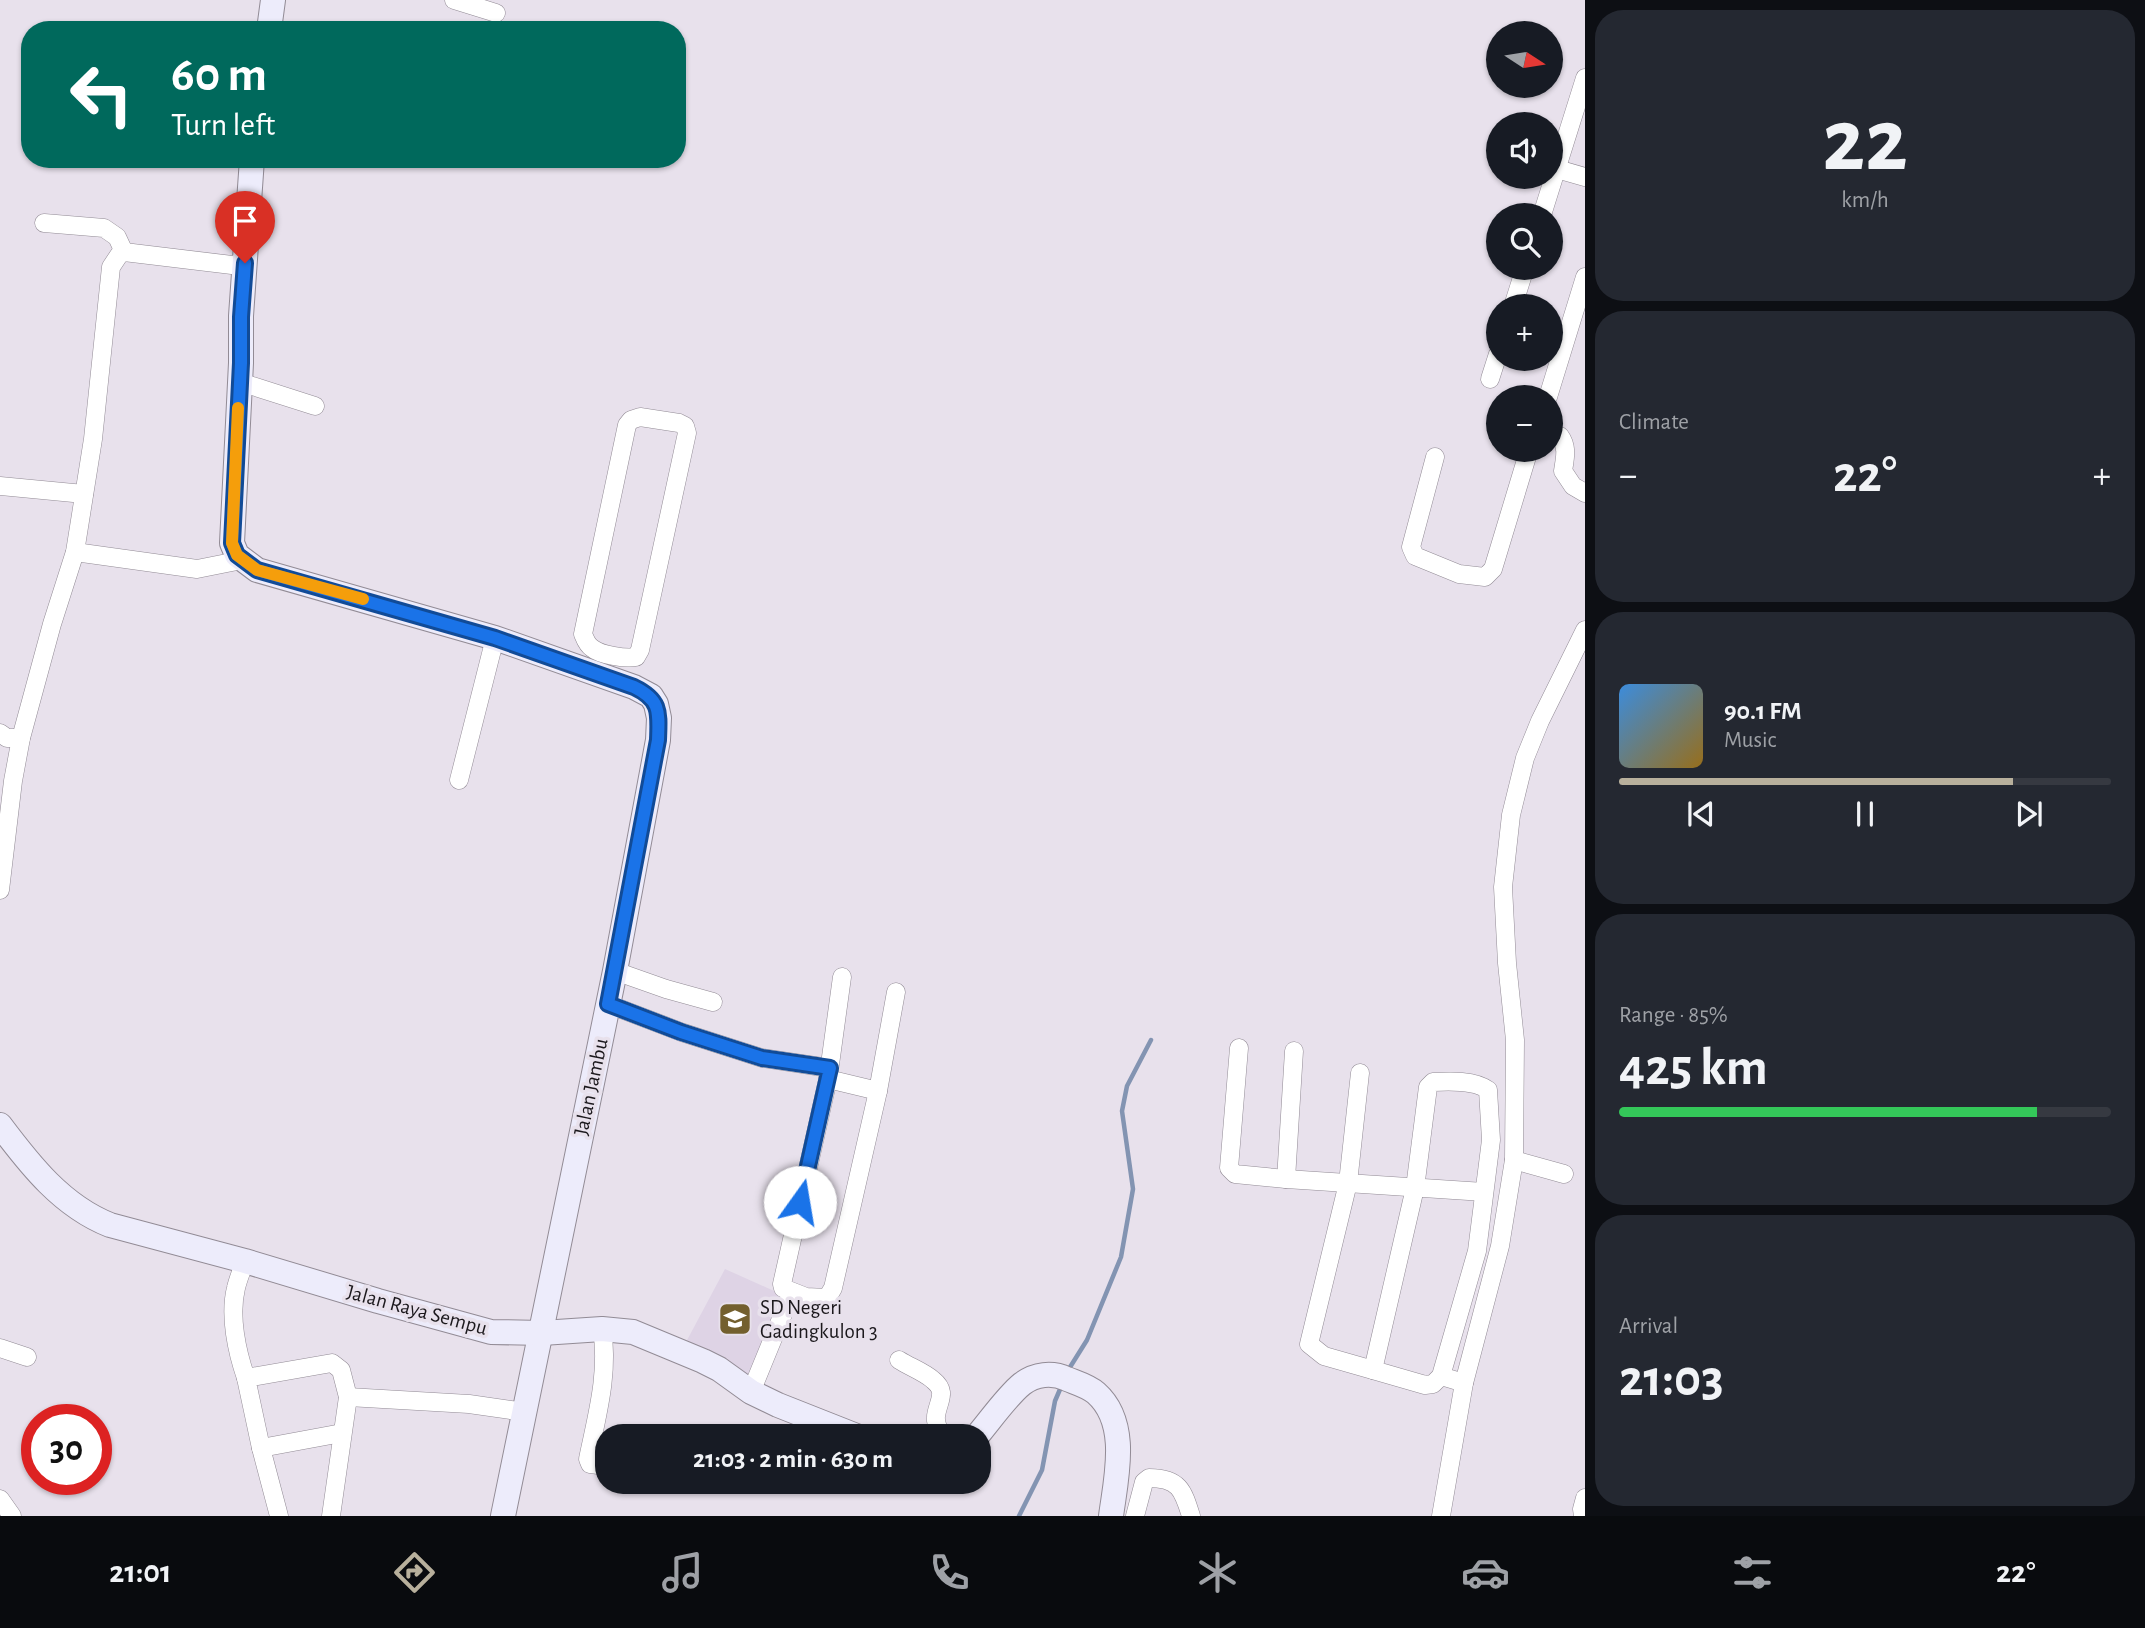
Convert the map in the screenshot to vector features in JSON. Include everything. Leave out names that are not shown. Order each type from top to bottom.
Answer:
[{"type":"street","points":[[271,21],[273,0]]},
{"type":"street","points":[[454,0],[496,13]]},
{"type":"street","points":[[1563,140],[1585,78]]},
{"type":"street","points":[[242,560],[232,543],[241,317],[251,168]]},
{"type":"street","points":[[1563,171],[1585,177]]},
{"type":"street","points":[[44,223],[104,228],[117,237],[124,252]]},
{"type":"street","points":[[124,252],[232,265],[245,263]]},
{"type":"street","points":[[0,890],[4,827],[21,738],[75,552],[93,439],[111,267],[124,252]]},
{"type":"street","points":[[1552,385],[1585,276]]},
{"type":"street","points":[[1490,379],[1493,371]]},
{"type":"street","points":[[240,382],[315,406]]},
{"type":"street","points":[[640,417],[679,423],[685,426],[687,433],[640,650],[636,657],[628,659],[591,660],[583,634],[627,425],[631,420],[640,417]]},
{"type":"street","points":[[1563,440],[1566,452],[1563,471],[1573,486],[1585,493]]},
{"type":"street","points":[[1435,457],[1411,547],[1415,556],[1459,574],[1485,577],[1493,569],[1526,462]]},
{"type":"street","points":[[0,486],[84,494]]},
{"type":"street","points":[[75,552],[197,569],[242,560]]},
{"type":"street","name":"Jalan Jambu","points":[[242,560],[257,570],[277,577],[357,597],[495,638],[591,660],[651,696],[656,704],[659,718],[658,740],[651,783],[503,1516]]},
{"type":"street","points":[[1441,1516],[1464,1384],[1500,1246],[1514,1160],[1515,1040],[1503,887],[1511,816],[1525,758],[1540,720],[1585,630]]},
{"type":"street","points":[[459,780],[495,638]]},
{"type":"street","points":[[0,733],[9,739],[21,738]]},
{"type":"street","points":[[615,971],[713,1002]]},
{"type":"street","points":[[842,976],[829,1074],[783,1276],[783,1288],[792,1292],[817,1299],[831,1295],[878,1091],[896,992]]},
{"type":"street","points":[[608,1004],[681,1032],[762,1058],[829,1074],[878,1091]]},
{"type":"street","points":[[1239,1048],[1230,1171],[1235,1174],[1286,1180],[1484,1192]]},
{"type":"street","points":[[1286,1180],[1294,1051]]},
{"type":"street","points":[[1360,1073],[1348,1183],[1309,1344],[1324,1356],[1425,1385],[1433,1384],[1441,1376],[1477,1251],[1491,1140],[1488,1090],[1481,1085],[1444,1082],[1433,1082],[1428,1087],[1415,1188],[1373,1370]]},
{"type":"street","name":"Jalan Raya Sempu","points":[[0,1125],[33,1168],[66,1200],[93,1219],[491,1332],[542,1333],[602,1329],[633,1332],[719,1369],[751,1392],[826,1424]]},
{"type":"street","points":[[1514,1160],[1564,1174]]},
{"type":"street","points":[[246,1261],[235,1290],[239,1358],[279,1516]]},
{"type":"street","points":[[751,1392],[792,1292]]},
{"type":"street","points":[[595,1466],[590,1464],[588,1459],[604,1379],[605,1350],[602,1329]]},
{"type":"street","points":[[0,1348],[27,1357]]},
{"type":"street","points":[[899,1360],[933,1380],[940,1388],[942,1397],[936,1416],[937,1424]]},
{"type":"street","points":[[246,1378],[332,1363],[341,1370],[348,1397],[331,1516]]},
{"type":"street","points":[[1441,1376],[1464,1384]]},
{"type":"street","points":[[987,1424],[1021,1385],[1034,1377],[1065,1378],[1097,1394],[1107,1405],[1118,1441],[1111,1516]]},
{"type":"street","points":[[348,1397],[469,1404],[525,1412]]},
{"type":"street","points":[[261,1448],[342,1433]]},
{"type":"street","points":[[1135,1516],[1144,1482],[1149,1478],[1166,1479],[1178,1485],[1185,1496],[1191,1516]]},
{"type":"street","points":[[1583,1516],[1585,1498]]},
{"type":"street","points":[[0,1499],[12,1516]]},
{"type":"shaded area","name":"SD Negeri Gadingkulon 3","points":[[725,1269],[783,1295],[747,1377],[685,1344]]},
{"type":"waterway","points":[[1067,1372],[1087,1340],[1121,1257],[1133,1189],[1122,1111],[1127,1086],[1151,1040]]},
{"type":"waterway","points":[[1019,1516],[1042,1470],[1055,1401],[1061,1387]]},
{"type":"slow traffic","points":[[238,408],[232,543],[237,555],[257,570],[277,577],[363,599]]},
{"type":"place","name":"SD Negeri Gadingkulon 3","points":[[735,1319]]},
{"type":"route","points":[[245,263],[232,543],[237,555],[257,570],[495,638],[634,687],[651,696],[658,710],[658,740],[608,1004],[718,1045],[762,1058],[830,1068],[800,1202]]}]
